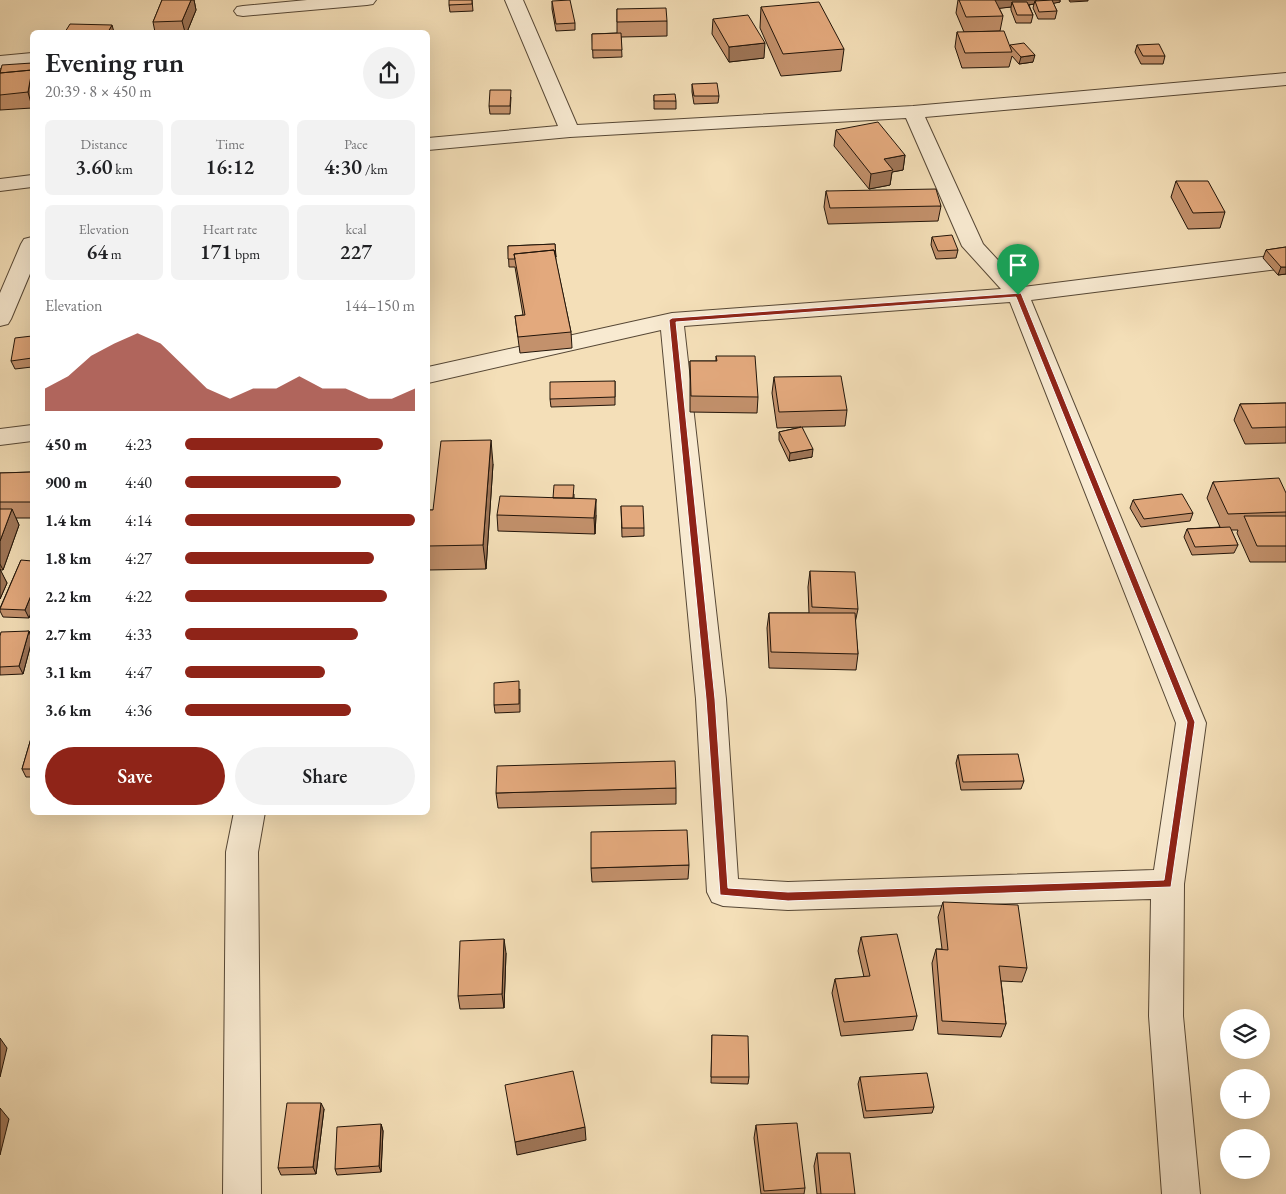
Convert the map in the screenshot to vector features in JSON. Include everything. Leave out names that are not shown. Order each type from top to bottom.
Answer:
[{"type":"street","points":[[243,12],[367,0]]},
{"type":"street","points":[[514,0],[570,131]]},
{"type":"street","points":[[0,62],[30,59]]},
{"type":"street","points":[[430,144],[570,131],[913,112],[1286,79]]},
{"type":"street","points":[[913,112],[973,246],[1018,295],[1191,722],[1168,884],[1166,1016],[1181,1194]]},
{"type":"street","points":[[0,185],[30,181]]},
{"type":"street","points":[[0,319],[30,249]]},
{"type":"street","points":[[430,375],[672,320],[1018,295],[1286,261]]},
{"type":"street","points":[[672,320],[711,699],[723,892],[788,896],[1168,884]]},
{"type":"street","points":[[0,437],[30,433]]},
{"type":"street","points":[[242,1194],[242,852],[249,815]]},
{"type":"building","points":[[162,0],[191,0],[182,21],[153,22]]},
{"type":"building","points":[[449,0],[472,0],[472,4],[449,5]]},
{"type":"building","points":[[570,0],[575,23],[556,24],[552,1]]},
{"type":"building","points":[[959,0],[995,0],[1003,16],[966,17]]},
{"type":"building","points":[[1052,0],[1057,11],[1039,12],[1035,1]]},
{"type":"building","points":[[819,2],[844,49],[783,54],[761,7]]},
{"type":"building","points":[[1012,2],[1027,2],[1033,15],[1017,15]]},
{"type":"building","points":[[666,8],[667,21],[617,22],[617,9]]},
{"type":"building","points":[[748,15],[765,43],[729,47],[713,19]]},
{"type":"building","points":[[70,24],[112,25],[109,30],[66,30]]},
{"type":"building","points":[[1004,31],[1012,52],[965,53],[957,32]]},
{"type":"building","points":[[621,33],[622,50],[592,50],[592,34]]},
{"type":"building","points":[[1024,43],[1035,55],[1021,57],[1010,45]]},
{"type":"building","points":[[1159,44],[1165,56],[1143,56],[1137,45]]},
{"type":"building","points":[[30,63],[30,70],[0,73],[2,65]]},
{"type":"building","points":[[30,70],[28,92],[0,95],[0,73]]},
{"type":"building","points":[[717,83],[719,96],[694,96],[692,84]]},
{"type":"building","points":[[490,90],[511,90],[510,106],[489,106]]},
{"type":"building","points":[[675,94],[676,101],[654,101],[654,95]]},
{"type":"building","points":[[878,122],[905,155],[884,159],[893,170],[871,174],[836,130]]},
{"type":"building","points":[[1176,181],[1208,181],[1225,212],[1193,213]]},
{"type":"building","points":[[936,189],[941,206],[830,208],[826,191]]},
{"type":"building","points":[[952,235],[958,250],[938,251],[932,237]]},
{"type":"building","points":[[555,244],[556,257],[554,250],[514,254],[515,259],[508,259],[508,246]]},
{"type":"building","points":[[1286,247],[1286,267],[1281,267],[1266,250]]},
{"type":"building","points":[[554,250],[571,332],[518,337],[515,316],[525,315],[514,254]]},
{"type":"building","points":[[30,336],[30,358],[11,361],[15,338]]},
{"type":"building","points":[[716,356],[755,356],[758,397],[691,396],[690,361],[717,361]]},
{"type":"building","points":[[841,376],[847,410],[779,412],[774,377]]},
{"type":"building","points":[[615,381],[615,397],[550,399],[550,382]]},
{"type":"building","points":[[1286,403],[1286,427],[1252,428],[1240,404]]},
{"type":"building","points":[[802,427],[813,449],[790,453],[779,432]]},
{"type":"building","points":[[491,440],[483,545],[430,546],[430,510],[433,510],[441,441]]},
{"type":"building","points":[[30,472],[30,502],[0,502],[0,473]]},
{"type":"building","points":[[1279,478],[1286,493],[1286,512],[1228,514],[1213,482]]},
{"type":"building","points":[[554,485],[574,485],[573,498],[553,498]]},
{"type":"building","points":[[1182,494],[1193,513],[1144,519],[1133,500]]},
{"type":"building","points":[[500,496],[596,499],[594,518],[497,515]]},
{"type":"building","points":[[621,506],[643,506],[644,528],[622,528]]},
{"type":"building","points":[[0,509],[12,509],[0,541]]},
{"type":"building","points":[[1244,516],[1286,516],[1286,546],[1257,546]]},
{"type":"building","points":[[1230,527],[1238,545],[1195,547],[1187,529]]},
{"type":"building","points":[[21,560],[30,561],[30,598],[25,610],[0,609]]},
{"type":"building","points":[[810,571],[855,572],[858,609],[812,607]]},
{"type":"building","points":[[769,613],[855,613],[858,654],[771,652]]},
{"type":"building","points":[[29,631],[19,666],[0,667],[1,632]]},
{"type":"building","points":[[519,681],[519,704],[494,705],[494,683]]},
{"type":"building","points":[[30,742],[30,769],[22,769]]},
{"type":"building","points":[[1018,754],[1024,781],[963,782],[958,755]]},
{"type":"building","points":[[675,761],[676,788],[496,793],[497,766]]},
{"type":"building","points":[[687,830],[689,865],[591,868],[591,832]]},
{"type":"building","points":[[943,902],[1018,905],[1027,968],[999,966],[1006,1024],[942,1021],[936,949],[948,950]]},
{"type":"building","points":[[897,934],[917,1016],[844,1022],[835,979],[870,976],[861,937]]},
{"type":"building","points":[[504,939],[502,994],[458,996],[460,941]]},
{"type":"building","points":[[712,1035],[748,1036],[749,1077],[711,1077]]},
{"type":"building","points":[[573,1071],[585,1127],[515,1142],[505,1085]]},
{"type":"building","points":[[927,1073],[934,1107],[866,1111],[860,1077]]},
{"type":"building","points":[[287,1103],[321,1103],[313,1167],[278,1168]]},
{"type":"building","points":[[797,1123],[805,1188],[764,1191],[756,1125]]},
{"type":"building","points":[[381,1124],[379,1166],[335,1169],[337,1127]]},
{"type":"building","points":[[817,1153],[850,1153],[855,1194],[821,1194]]},
{"type":"route","points":[[1018,295],[1191,722],[1168,884],[788,896],[723,892],[711,699],[672,320],[1018,295]]}]
